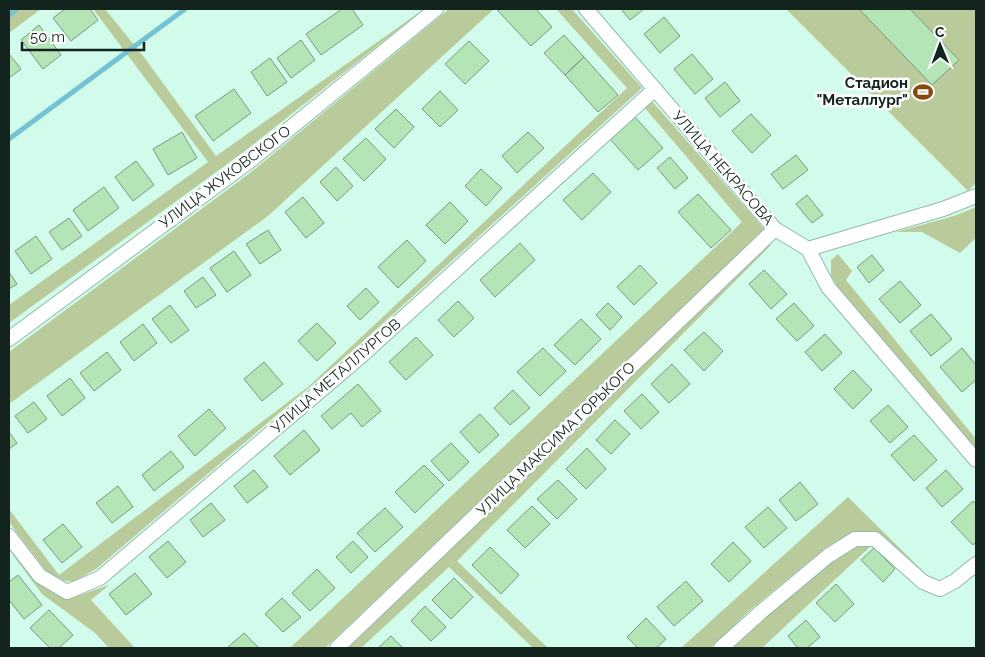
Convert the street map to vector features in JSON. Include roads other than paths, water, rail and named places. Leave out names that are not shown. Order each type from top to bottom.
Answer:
[{"type":"street","name":"УЛИЦА ЖУКОВСКОГО","points":[[9,339],[250,160],[436,9]]},
{"type":"street","name":"УЛИЦА НЕКРАСОВА","points":[[586,9],[775,229],[808,250],[828,287],[976,460]]},
{"type":"street","name":"УЛИЦА МЕТАЛЛУРГОВ","points":[[9,536],[40,576],[67,592],[100,578],[359,358],[655,89]]},
{"type":"street","points":[[808,250],[943,209],[976,196]]},
{"type":"street","name":"УЛИЦА МАКСИМА ГОРЬКОГО","points":[[337,648],[775,229]]},
{"type":"street","points":[[721,648],[828,556],[855,539],[876,539],[923,582],[940,589],[955,581],[976,564]]},
{"type":"waterway","points":[[9,15],[17,9]]},
{"type":"waterway","points":[[9,139],[185,9]]},
{"type":"place","name":"Стадион \"Металлург\"","points":[[923,92]]}]
